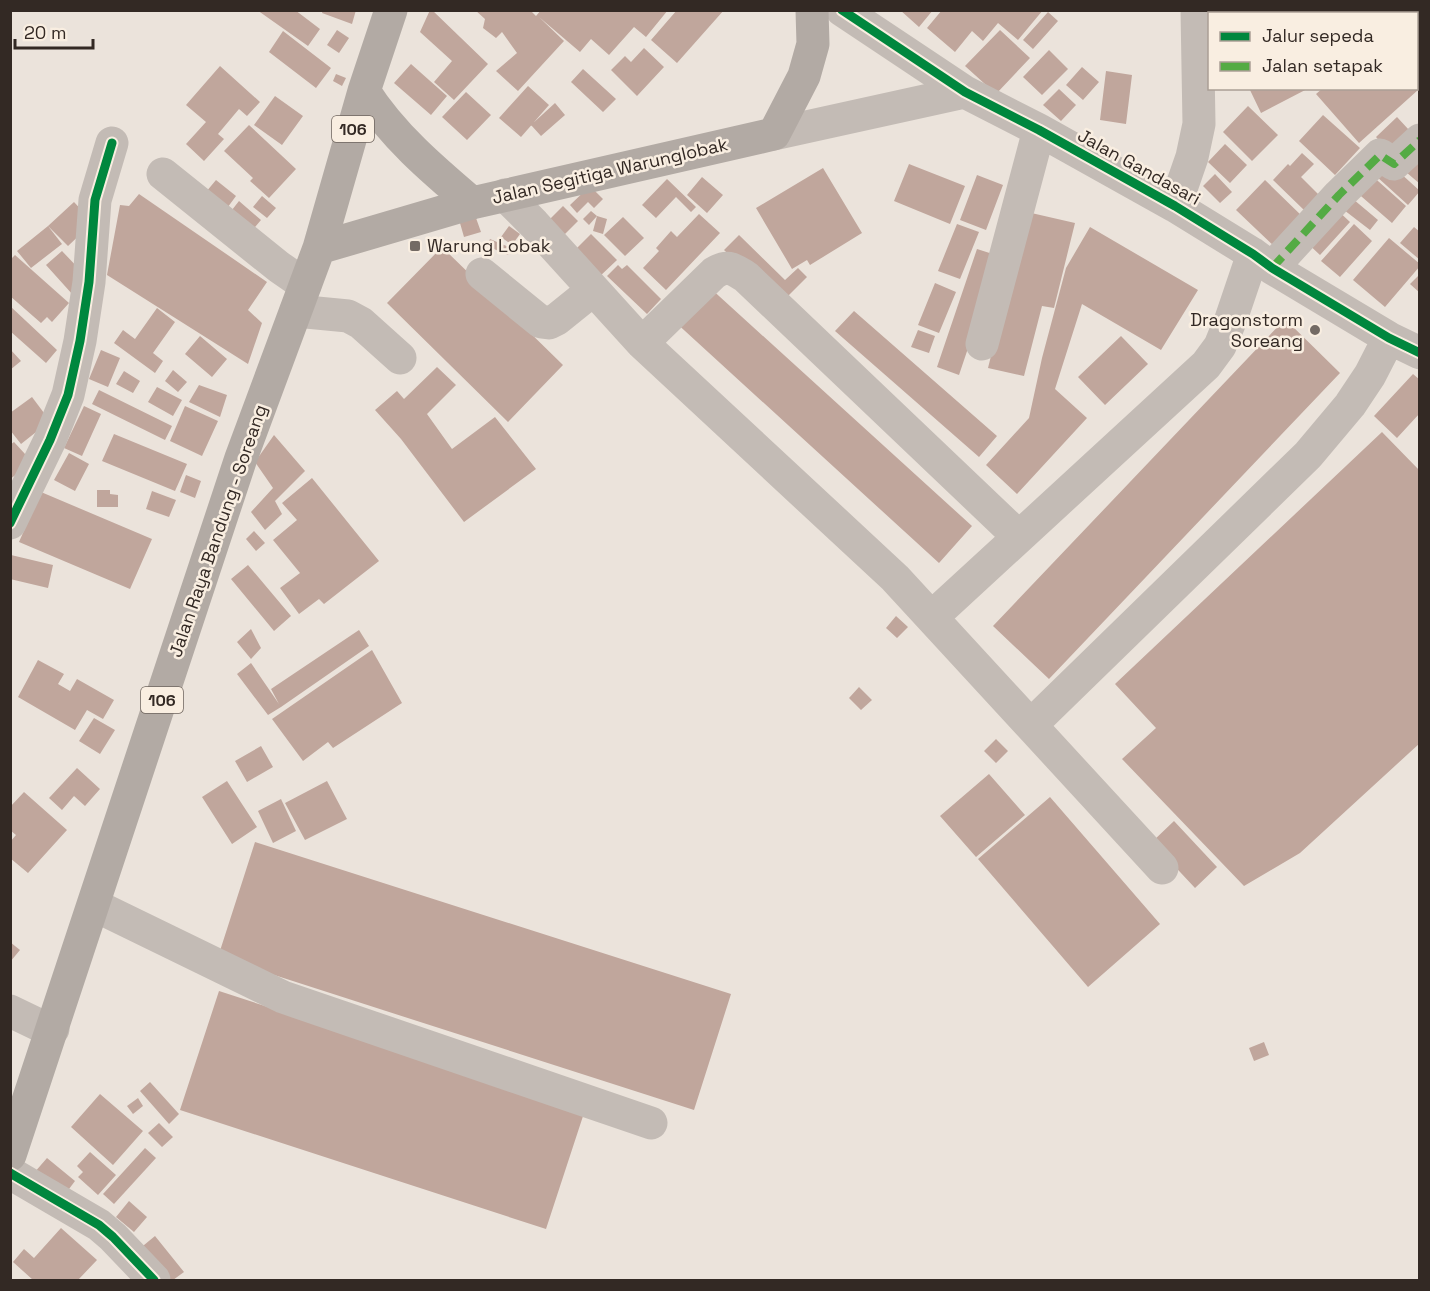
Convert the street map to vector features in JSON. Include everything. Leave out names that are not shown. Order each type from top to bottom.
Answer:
[{"type":"main road","name":"Jalan Raya Bandung - Soreang","points":[[10,1155],[241,458],[319,248],[364,91],[391,10]]},
{"type":"main road","points":[[774,134],[804,76],[813,44],[812,10]]},
{"type":"main road","points":[[364,91],[377,111],[406,143],[472,203]]},
{"type":"main road","name":"Jalan Segitiga Warunglobak","points":[[319,248],[472,203],[774,134]]},
{"type":"street","name":"Jalan Gandasari","points":[[842,10],[965,92],[1039,130],[1175,206],[1389,338],[1419,353]]},
{"type":"street","points":[[1175,206],[1192,157],[1199,124],[1197,10]]},
{"type":"street","points":[[774,134],[965,92]]},
{"type":"street","points":[[982,344],[1039,130]]},
{"type":"street","points":[[932,617],[1206,365],[1220,346],[1262,261],[1339,195],[1380,155],[1394,164],[1419,140]]},
{"type":"street","points":[[10,523],[50,440],[68,395],[80,341],[89,282],[95,200],[112,143]]},
{"type":"street","points":[[163,174],[279,267],[301,298],[361,322],[400,358]]},
{"type":"street","points":[[505,195],[642,343],[895,578],[1162,868]]},
{"type":"street","points":[[642,343],[714,273],[724,267],[732,268],[746,277],[1019,537]]},
{"type":"street","points":[[482,274],[541,322],[549,323],[558,319],[593,290]]},
{"type":"street","points":[[1031,725],[1308,454],[1350,405],[1370,375],[1389,338]]},
{"type":"street","points":[[94,905],[283,998],[651,1123]]},
{"type":"street","points":[[10,1011],[53,1029]]},
{"type":"street","points":[[10,1173],[99,1225],[154,1281]]},
{"type":"building","points":[[257,10],[295,10],[320,29],[308,46]]},
{"type":"building","points":[[323,10],[356,10],[352,24],[322,13]]},
{"type":"building","points":[[430,10],[488,64],[454,100],[434,82],[452,61],[420,32]]},
{"type":"building","points":[[475,10],[530,10],[536,16],[541,10],[668,10],[646,37],[634,27],[609,55],[591,39],[580,52],[539,17],[564,41],[518,91],[496,71],[517,53],[502,32],[496,38],[483,28],[485,19]]},
{"type":"building","points":[[677,10],[724,10],[677,63],[651,40]]},
{"type":"building","points":[[900,10],[933,10],[919,27]]},
{"type":"building","points":[[942,10],[1043,10],[1018,40],[998,23],[983,41],[972,31],[955,52],[927,28]]},
{"type":"building","points":[[1260,10],[1260,12],[1239,12]]},
{"type":"building","points":[[1308,10],[1333,10],[1334,12],[1309,12]]},
{"type":"building","points":[[1386,10],[1416,10],[1414,12],[1388,12]]},
{"type":"building","points":[[1048,12],[1058,21],[1033,49],[1023,40]]},
{"type":"building","points":[[337,30],[349,38],[339,53],[327,45]]},
{"type":"building","points":[[1000,30],[1030,58],[996,94],[965,66]]},
{"type":"building","points":[[283,31],[331,68],[316,88],[269,52]]},
{"type":"building","points":[[1420,38],[1420,66],[1418,64],[1418,40]]},
{"type":"building","points":[[644,48],[664,67],[637,96],[611,70],[625,56],[631,62]]},
{"type":"building","points":[[1049,50],[1068,69],[1042,95],[1023,77]]},
{"type":"building","points":[[411,64],[447,96],[431,115],[394,83]]},
{"type":"building","points":[[220,66],[260,102],[247,116],[239,109],[218,134],[224,139],[204,161],[186,144],[206,122],[186,105]]},
{"type":"building","points":[[1082,67],[1099,82],[1083,100],[1066,85]]},
{"type":"building","points":[[583,69],[616,99],[603,112],[571,82]]},
{"type":"building","points":[[1106,71],[1132,75],[1126,124],[1100,120]]},
{"type":"building","points":[[336,74],[346,78],[342,86],[333,81]]},
{"type":"building","points":[[528,86],[549,105],[521,137],[499,118]]},
{"type":"building","points":[[1059,89],[1076,105],[1061,121],[1043,105]]},
{"type":"building","points":[[1250,90],[1305,90],[1261,113]]},
{"type":"building","points":[[1321,90],[1418,90],[1359,143],[1316,94]]},
{"type":"building","points":[[466,92],[491,115],[467,140],[442,117]]},
{"type":"building","points":[[275,96],[303,116],[282,145],[254,125]]},
{"type":"building","points":[[555,103],[565,115],[541,136],[531,125]]},
{"type":"building","points":[[1248,106],[1278,135],[1252,161],[1223,132]]},
{"type":"building","points":[[1323,115],[1360,148],[1335,175],[1299,141]]},
{"type":"building","points":[[1397,117],[1409,130],[1388,151],[1376,137]]},
{"type":"building","points":[[249,125],[296,169],[269,198],[250,181],[253,178],[224,151]]},
{"type":"building","points":[[1420,142],[1420,184],[1399,166]]},
{"type":"building","points":[[1225,144],[1247,165],[1230,183],[1208,162]]},
{"type":"building","points":[[1302,153],[1314,164],[1301,177],[1319,195],[1304,210],[1273,180]]},
{"type":"building","points":[[1388,162],[1420,191],[1408,205],[1376,176]]},
{"type":"building","points":[[909,164],[965,186],[950,224],[894,201]]},
{"type":"building","points":[[823,168],[862,233],[810,265],[807,260],[792,269],[756,208]]},
{"type":"building","points":[[1369,173],[1406,206],[1392,223],[1354,190]]},
{"type":"building","points":[[1215,174],[1232,192],[1220,203],[1203,186]]},
{"type":"building","points":[[977,175],[1003,185],[986,230],[960,220]]},
{"type":"building","points":[[702,177],[723,195],[707,213],[687,195]]},
{"type":"building","points":[[667,179],[696,207],[691,212],[676,197],[656,218],[642,205]]},
{"type":"building","points":[[216,180],[236,196],[222,215],[201,198]]},
{"type":"building","points":[[1265,180],[1305,219],[1277,249],[1236,210]]},
{"type":"building","points":[[590,186],[603,199],[594,208],[588,202],[577,213],[570,205]]},
{"type":"building","points":[[139,194],[267,282],[248,310],[262,323],[248,364],[107,275],[120,205],[129,206]]},
{"type":"building","points":[[262,196],[276,208],[267,218],[253,207]]},
{"type":"building","points":[[1353,199],[1378,220],[1370,230],[1344,210]]},
{"type":"building","points":[[239,201],[261,220],[250,233],[228,215]]},
{"type":"building","points":[[74,202],[87,216],[87,228],[68,246],[48,226]]},
{"type":"building","points":[[563,206],[578,221],[562,237],[547,222]]},
{"type":"building","points":[[1334,207],[1350,222],[1320,255],[1304,240]]},
{"type":"building","points":[[591,211],[597,216],[589,225],[583,219]]},
{"type":"building","points":[[1027,212],[1075,223],[1054,308],[1042,306],[1024,376],[988,368]]},
{"type":"building","points":[[699,214],[720,233],[666,290],[643,268],[659,251],[656,248],[671,231],[677,237]]},
{"type":"building","points":[[597,216],[607,219],[603,234],[593,231]]},
{"type":"building","points":[[623,217],[644,238],[625,256],[604,235]]},
{"type":"building","points":[[476,218],[481,232],[464,237],[460,223]]},
{"type":"building","points":[[957,224],[979,232],[960,279],[938,271]]},
{"type":"building","points":[[1354,224],[1372,241],[1340,277],[1321,261]]},
{"type":"building","points":[[48,226],[62,244],[31,268],[17,251]]},
{"type":"building","points":[[509,226],[520,234],[512,245],[501,237]]},
{"type":"building","points":[[1090,227],[1198,290],[1161,350],[1082,304],[1055,389],[1087,418],[1017,494],[986,465],[1029,418],[1066,268]]},
{"type":"building","points":[[1414,227],[1420,232],[1420,260],[1400,243]]},
{"type":"building","points":[[591,234],[617,260],[598,278],[573,252]]},
{"type":"building","points":[[739,235],[785,280],[798,268],[807,277],[780,304],[724,250]]},
{"type":"building","points":[[1389,238],[1420,266],[1385,307],[1353,280]]},
{"type":"building","points":[[490,239],[511,248],[508,255],[487,246]]},
{"type":"building","points":[[442,247],[563,365],[508,422],[387,303]]},
{"type":"building","points":[[977,249],[999,256],[959,375],[937,367]]},
{"type":"building","points":[[62,251],[82,272],[73,295],[46,265]]},
{"type":"building","points":[[15,255],[69,303],[52,322],[47,317],[41,323],[10,296],[10,260]]},
{"type":"building","points":[[618,265],[622,269],[627,265],[661,299],[647,314],[607,276]]},
{"type":"building","points":[[1420,274],[1420,293],[1410,284]]},
{"type":"building","points":[[935,283],[956,292],[939,333],[918,325]]},
{"type":"building","points":[[708,286],[972,526],[939,563],[673,320]]},
{"type":"building","points":[[10,306],[57,350],[46,363],[10,331]]},
{"type":"building","points":[[157,308],[175,322],[153,353],[163,361],[155,373],[114,343],[123,330],[135,339]]},
{"type":"building","points":[[854,311],[997,436],[979,457],[835,331]]},
{"type":"building","points":[[1285,319],[1340,373],[1049,679],[993,626]]},
{"type":"building","points":[[918,330],[935,336],[929,353],[911,347]]},
{"type":"building","points":[[200,336],[227,359],[212,377],[185,354]]},
{"type":"building","points":[[1121,336],[1148,364],[1105,405],[1078,377]]},
{"type":"building","points":[[10,349],[21,361],[10,370]]},
{"type":"building","points":[[101,350],[120,358],[108,387],[89,379]]},
{"type":"building","points":[[437,367],[456,385],[427,414],[452,449],[495,417],[536,469],[464,522],[401,439],[375,410],[397,391],[404,399]]},
{"type":"building","points":[[173,370],[187,382],[178,392],[165,381]]},
{"type":"building","points":[[124,371],[140,381],[133,393],[116,384]]},
{"type":"building","points":[[1413,374],[1420,380],[1420,413],[1397,438],[1374,416]]},
{"type":"building","points":[[199,385],[227,395],[220,417],[189,402]]},
{"type":"building","points":[[157,387],[182,400],[173,416],[148,402]]},
{"type":"building","points":[[99,390],[172,426],[165,440],[92,404]]},
{"type":"building","points":[[32,397],[50,421],[21,444],[10,430],[10,413]]},
{"type":"building","points":[[84,406],[101,414],[82,456],[64,448]]},
{"type":"building","points":[[185,406],[218,421],[202,456],[170,441]]},
{"type":"building","points":[[1382,432],[1420,471],[1420,743],[1300,853],[1244,886],[1122,759],[1156,728],[1115,684]]},
{"type":"building","points":[[114,434],[187,464],[175,491],[102,461]]},
{"type":"building","points":[[274,435],[305,471],[275,501],[282,514],[265,530],[251,512],[273,488],[255,462]]},
{"type":"building","points":[[14,442],[36,466],[10,479],[10,445]]},
{"type":"building","points":[[69,453],[89,464],[75,491],[54,480]]},
{"type":"building","points":[[186,475],[201,481],[195,498],[180,492]]},
{"type":"building","points":[[312,478],[379,561],[324,604],[319,599],[299,614],[280,588],[300,573],[273,540],[297,520],[282,503]]},
{"type":"building","points":[[97,490],[110,490],[110,494],[118,495],[118,507],[97,507]]},
{"type":"building","points":[[152,491],[176,500],[169,517],[146,509]]},
{"type":"building","points":[[41,492],[152,539],[130,589],[19,542]]},
{"type":"building","points":[[254,531],[265,543],[256,551],[246,539]]},
{"type":"building","points":[[11,555],[53,565],[48,588],[10,579]]},
{"type":"building","points":[[248,565],[291,616],[274,631],[231,579]]},
{"type":"building","points":[[896,616],[908,627],[897,638],[886,628]]},
{"type":"building","points":[[251,629],[261,648],[251,659],[237,642]]},
{"type":"building","points":[[359,630],[369,646],[268,715],[237,674],[251,663],[279,704],[271,689]]},
{"type":"building","points":[[372,650],[402,703],[333,748],[328,742],[303,761],[272,719]]},
{"type":"building","points":[[38,660],[64,674],[58,684],[70,691],[77,679],[114,700],[103,719],[87,710],[75,730],[18,697]]},
{"type":"building","points":[[859,687],[872,700],[861,710],[849,698]]},
{"type":"building","points":[[94,718],[115,730],[100,754],[79,741]]},
{"type":"building","points":[[996,739],[1008,751],[996,763],[984,751]]},
{"type":"building","points":[[261,746],[273,767],[247,782],[235,761]]},
{"type":"building","points":[[77,768],[100,789],[85,806],[74,796],[62,810],[49,798]]},
{"type":"building","points":[[989,774],[1025,815],[976,857],[940,816]]},
{"type":"building","points":[[227,781],[257,827],[232,844],[202,797]]},
{"type":"building","points":[[327,781],[347,819],[305,840],[285,803]]},
{"type":"building","points":[[24,792],[67,830],[28,873],[10,858],[10,842],[16,835],[10,830],[10,807]]},
{"type":"building","points":[[1050,797],[1160,924],[1088,987],[978,859]]},
{"type":"building","points":[[281,799],[296,831],[273,843],[258,811]]},
{"type":"building","points":[[1174,821],[1217,867],[1195,888],[1152,842]]},
{"type":"building","points":[[255,842],[731,994],[694,1110],[218,957]]},
{"type":"building","points":[[10,942],[20,950],[10,962]]},
{"type":"building","points":[[219,991],[585,1110],[546,1229],[180,1110]]},
{"type":"building","points":[[1264,1042],[1269,1055],[1254,1061],[1249,1048]]},
{"type":"building","points":[[150,1082],[179,1114],[169,1124],[140,1091]]},
{"type":"building","points":[[100,1094],[143,1131],[113,1165],[71,1127]]},
{"type":"building","points":[[138,1098],[143,1106],[133,1114],[127,1106]]},
{"type":"building","points":[[159,1123],[173,1137],[162,1147],[148,1133]]},
{"type":"building","points":[[145,1148],[156,1158],[114,1204],[103,1194]]},
{"type":"building","points":[[90,1152],[116,1175],[98,1195],[78,1177],[83,1172],[77,1166]]},
{"type":"building","points":[[47,1158],[75,1181],[63,1197],[34,1173]]},
{"type":"building","points":[[129,1201],[147,1217],[134,1232],[116,1217]]},
{"type":"building","points":[[61,1228],[97,1260],[78,1280],[33,1280],[13,1262],[24,1249],[34,1258]]},
{"type":"building","points":[[155,1236],[184,1272],[173,1280],[163,1280],[138,1250]]},
{"type":"marked path","points":[[1272,268],[1339,195],[1380,155],[1394,164],[1420,140]]},
{"type":"cycle path","points":[[842,10],[965,92],[1039,130],[1175,206],[1272,268],[1389,338],[1420,353]]},
{"type":"cycle path","points":[[10,523],[50,440],[68,395],[80,341],[89,282],[95,200],[112,143]]},
{"type":"cycle path","points":[[10,1173],[99,1225],[154,1280]]},
{"type":"place","name":"Warung Lobak","points":[[415,246]]},
{"type":"place","name":"Dragonstorm Soreang","points":[[1315,330]]}]
